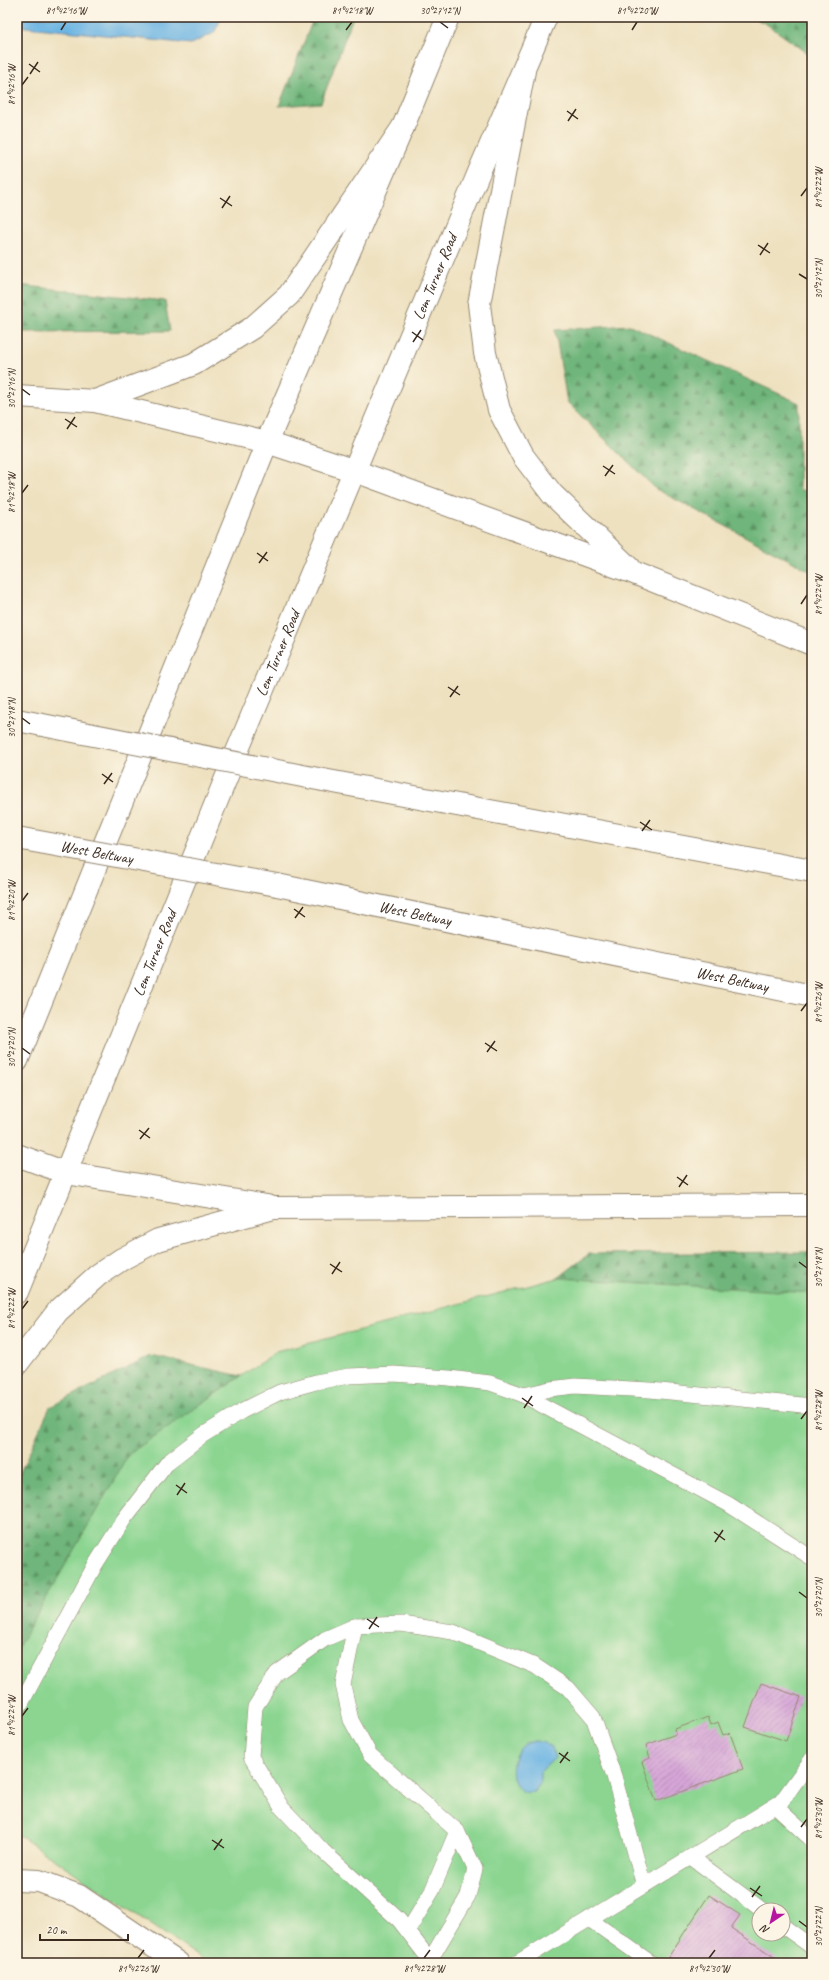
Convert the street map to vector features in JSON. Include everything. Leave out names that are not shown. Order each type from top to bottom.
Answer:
[{"type":"main road","points":[[17,1061],[267,442],[403,127],[448,17]]},
{"type":"main road","name":"Lem Turner Road","points":[[17,1292],[231,766],[482,165],[524,71],[546,17]]},
{"type":"main road","points":[[524,71],[478,304],[485,353],[499,410],[523,456],[552,494],[634,573]]},
{"type":"main road","points":[[94,401],[194,364],[252,328],[290,295],[403,127]]},
{"type":"main road","points":[[17,396],[94,401],[267,442],[355,471],[634,573],[812,644]]},
{"type":"main road","points":[[17,720],[323,780],[812,871]]},
{"type":"main road","name":"West Beltway","points":[[17,838],[277,885],[812,996]]},
{"type":"main road","points":[[17,1155],[66,1173],[274,1208],[812,1206]]},
{"type":"main road","points":[[17,1364],[58,1310],[98,1275],[122,1259],[158,1240],[274,1208]]},
{"type":"main road","points":[[17,1880],[39,1880],[78,1896],[178,1963]]},
{"type":"lane","points":[[17,1711],[96,1565],[124,1519],[168,1462],[203,1435],[242,1411],[280,1392],[316,1382],[349,1376],[394,1374],[490,1383],[524,1395],[728,1504],[812,1558]]},
{"type":"lane","points":[[524,1395],[550,1389],[574,1386],[650,1390],[812,1406]]},
{"type":"lane","points":[[355,1626],[343,1685],[351,1720],[370,1756],[457,1831],[475,1869],[468,1896],[432,1962],[399,1920],[323,1851],[282,1808],[251,1757],[255,1707],[277,1673],[325,1639],[355,1626],[401,1624],[453,1632],[535,1666],[568,1688],[593,1717],[614,1776],[644,1886]]},
{"type":"lane","points":[[518,1963],[781,1802],[812,1759]]},
{"type":"lane","points":[[775,1806],[812,1840]]},
{"type":"lane","points":[[408,1932],[432,1891],[457,1831]]},
{"type":"lane","points":[[691,1857],[752,1902]]},
{"type":"lane","points":[[589,1919],[651,1963]]},
{"type":"lane","points":[[791,1932],[812,1947]]},
{"type":"green space","points":[[314,17],[353,17],[321,103],[279,106]]},
{"type":"green space","points":[[751,17],[812,17],[812,56],[765,23]]},
{"type":"green space","points":[[17,285],[165,301],[170,331],[17,332]]},
{"type":"green space","points":[[630,325],[799,403],[799,489],[812,494],[812,572],[656,489],[567,402],[555,330]]},
{"type":"green space","points":[[812,1252],[812,1293],[558,1278],[589,1254]]},
{"type":"green space","points":[[558,1278],[812,1293],[812,1963],[208,1963],[17,1834],[17,1649],[129,1454],[276,1352]]},
{"type":"green space","points":[[151,1356],[241,1376],[129,1454],[17,1649],[17,1479],[50,1407]]},
{"type":"water","points":[[17,17],[222,17],[214,33],[191,44],[17,26]]},
{"type":"water","points":[[535,1741],[552,1747],[555,1758],[540,1772],[540,1781],[535,1792],[526,1792],[519,1789],[515,1784],[512,1770],[513,1763],[519,1750],[526,1744]]},
{"type":"building","points":[[761,1683],[801,1697],[786,1741],[745,1727]]},
{"type":"building","points":[[708,1717],[711,1725],[718,1722],[723,1735],[730,1733],[743,1769],[656,1801],[642,1762],[650,1758],[646,1745],[676,1734],[675,1729]]},
{"type":"building","points":[[709,1895],[740,1915],[731,1928],[777,1959],[774,1963],[665,1962]]}]
